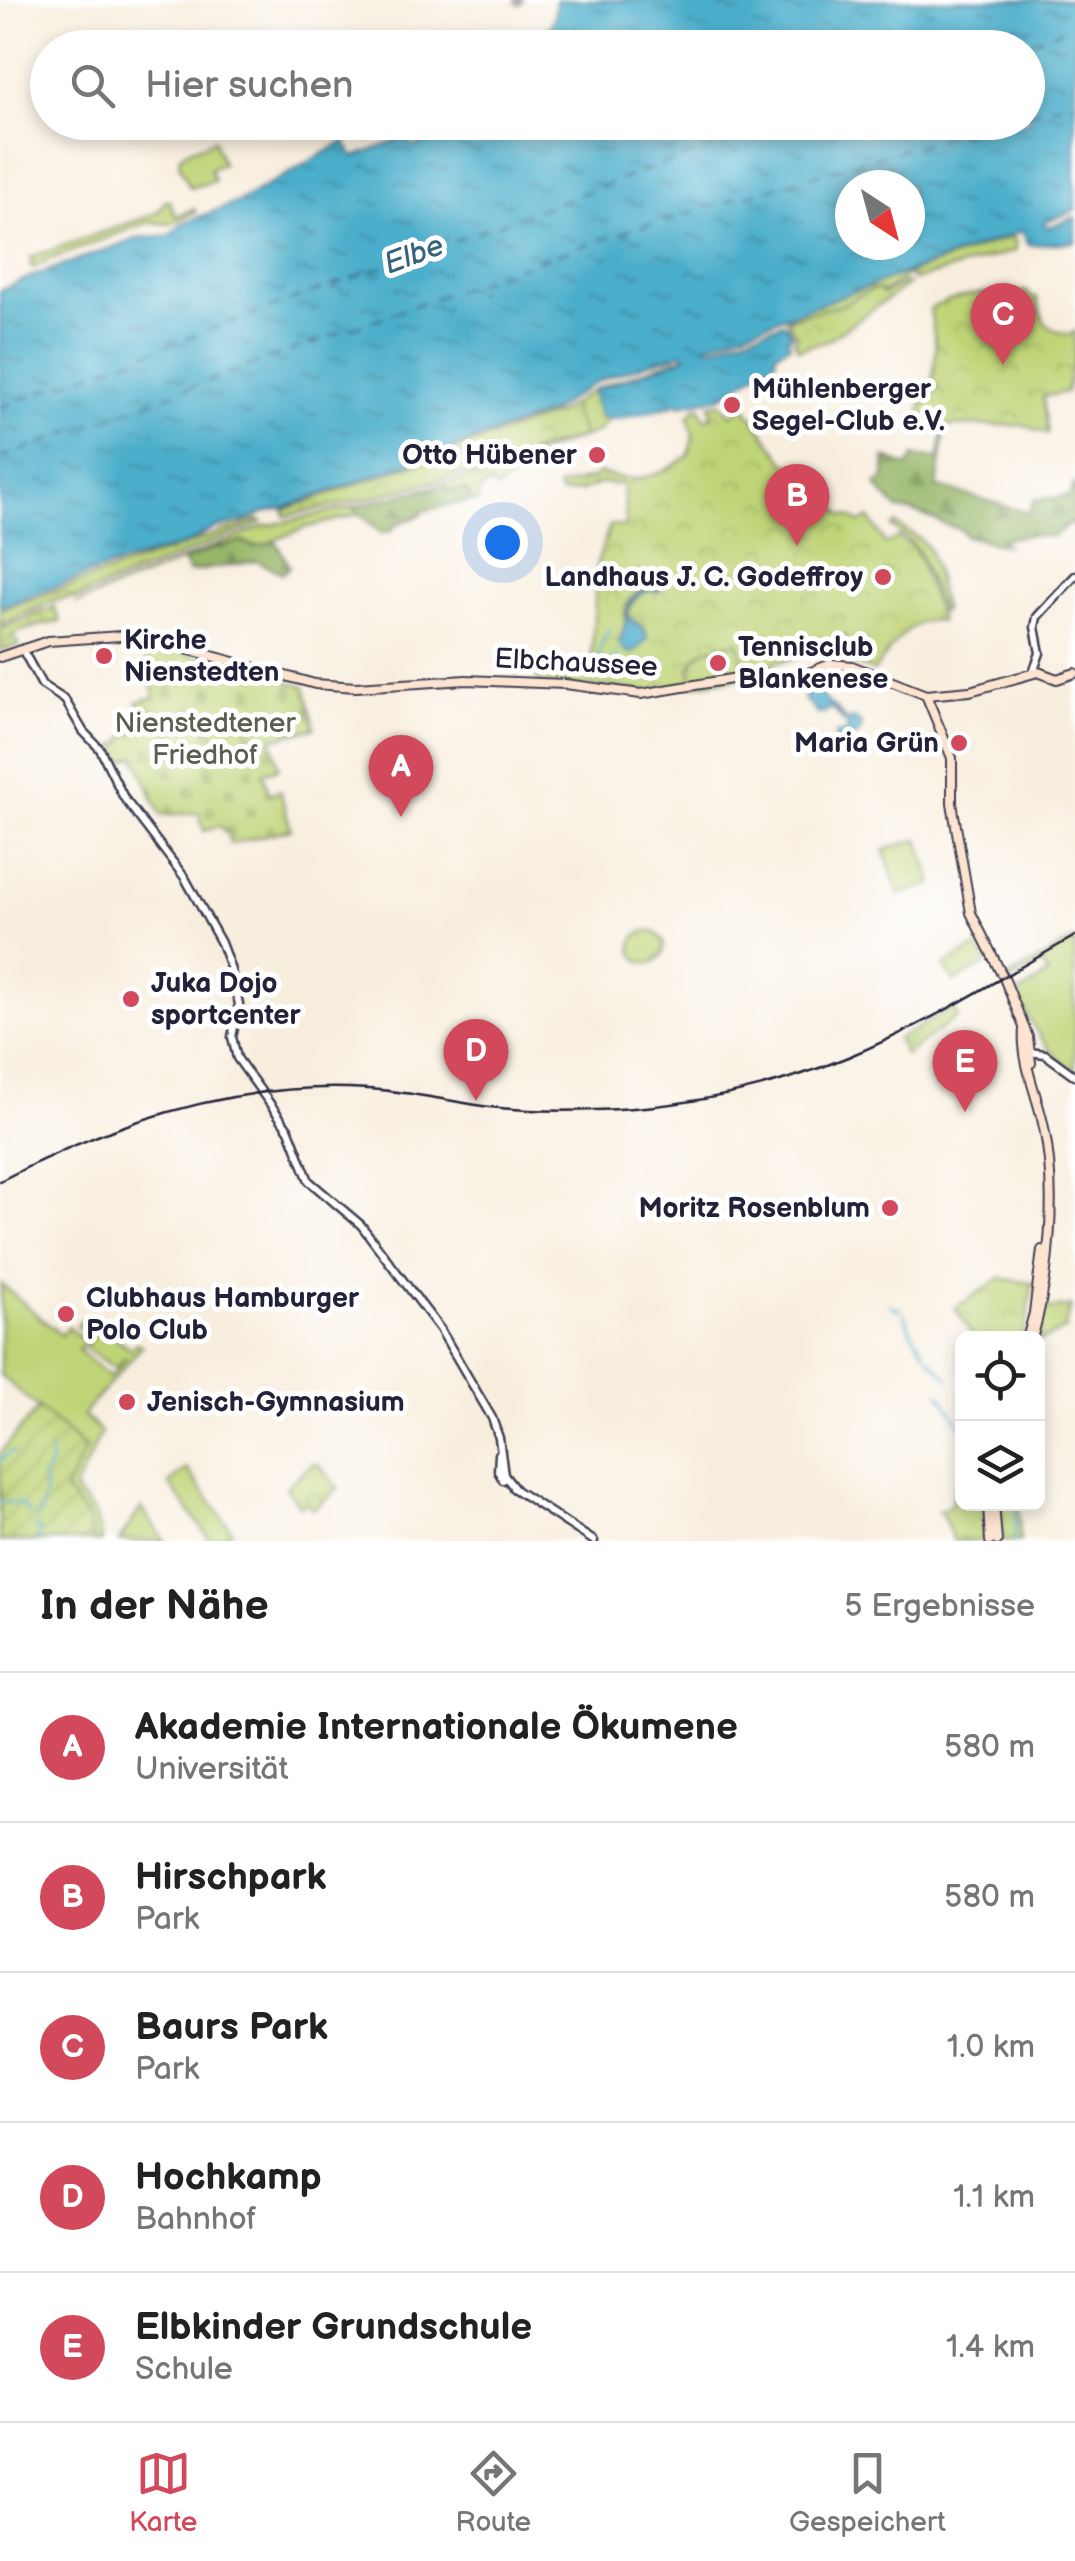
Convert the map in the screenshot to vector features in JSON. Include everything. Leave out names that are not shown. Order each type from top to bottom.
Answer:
[{"type":"main road","name":"Elbchaussee","points":[[0,657],[48,640],[135,636],[314,684],[349,687],[466,680],[566,684],[641,694],[743,677],[795,678],[826,665],[842,664],[926,695],[993,686],[1033,673],[1057,679],[1075,674]]},
{"type":"main road","points":[[926,695],[952,758],[952,803],[970,910],[1014,998],[1044,1127],[1051,1176],[1031,1331]]},
{"type":"main road","points":[[932,712],[943,695]]},
{"type":"main road","points":[[991,1511],[993,1541]]},
{"type":"street","points":[[1033,673],[1040,653],[1037,617],[1075,576]]},
{"type":"street","points":[[22,650],[42,685],[65,700],[85,734],[100,749],[131,809],[184,876],[221,943],[239,1004],[232,1046],[243,1068],[289,1130],[309,1181],[361,1226],[436,1324],[490,1413],[499,1438],[504,1475],[516,1490],[594,1541]]},
{"type":"street","points":[[1029,1055],[1042,1056],[1075,1076]]},
{"type":"green space","points":[[214,140],[223,164],[210,169],[214,181],[190,188],[179,164],[180,156]]},
{"type":"green space","points":[[169,200],[176,216],[194,209],[196,212],[170,224],[149,222],[33,268],[30,264],[31,257],[152,215]]},
{"type":"green space","points":[[1010,237],[1015,239],[1015,251],[914,280],[909,276],[912,272]]},
{"type":"green space","points":[[911,270],[882,293],[873,289],[841,305],[787,319],[790,314]]},
{"type":"green space","points":[[903,283],[909,284],[828,340],[798,349],[794,340],[797,337],[787,319],[841,305],[873,289],[883,294]]},
{"type":"green space","points":[[1026,291],[1032,298],[1037,297],[1042,318],[1049,327],[1070,335],[1075,331],[1075,356],[1066,392],[1043,397],[1048,433],[1026,425],[933,426],[920,411],[921,402],[925,404],[938,388],[933,381],[936,347],[930,309],[965,296]]},
{"type":"green space","points":[[684,358],[593,390],[600,418],[609,418],[598,432],[525,458],[533,451],[583,437],[571,405],[594,389]]},
{"type":"green space","points":[[721,403],[731,415],[744,406],[786,463],[804,468],[814,491],[829,509],[837,508],[842,515],[860,523],[869,518],[886,544],[898,537],[913,547],[940,621],[919,623],[910,629],[874,671],[847,662],[845,635],[808,648],[809,654],[773,663],[771,674],[745,673],[738,642],[704,650],[690,668],[693,682],[652,691],[538,683],[537,676],[545,675],[544,669],[591,670],[597,563],[610,525],[625,527],[626,522],[623,485],[602,483],[560,494],[558,487],[599,473],[635,478],[668,469],[689,455],[693,435],[688,416],[700,407],[704,418],[712,417],[710,405]],"holes":[[[665,579],[657,591],[641,594],[630,606],[629,618],[644,627],[648,638],[635,652],[628,653],[623,641],[626,607],[636,594],[656,590]]]},
{"type":"green space","points":[[571,405],[583,437],[533,451],[525,458],[285,516],[284,510]]},
{"type":"green space","points":[[943,431],[937,488],[1029,513],[1034,500],[1069,496],[1075,482],[1075,526],[1070,524],[1052,537],[1000,539],[1005,545],[966,536],[960,529],[899,510],[876,485],[885,477],[885,457],[908,467],[914,456],[939,459]]},
{"type":"green space","points":[[537,456],[540,469],[511,478],[497,490],[488,485],[477,503],[470,500],[469,493],[451,491],[445,484],[473,474],[479,479],[483,471]]},
{"type":"green space","points":[[445,484],[449,491],[465,490],[470,501],[422,511],[422,515],[399,523],[390,531],[381,533],[353,507]]},
{"type":"green space","points":[[353,507],[360,514],[304,528],[261,546],[219,546],[75,604],[261,527]]},
{"type":"green space","points":[[257,520],[262,522],[0,625],[0,610]]},
{"type":"green space","points":[[896,524],[922,541],[931,553],[944,610],[941,613],[920,554],[892,527]]},
{"type":"green space","points":[[241,541],[254,547],[276,542],[290,567],[282,573],[257,561],[189,572],[183,561],[221,545],[220,548]]},
{"type":"green space","points":[[54,607],[60,622],[19,632],[13,635],[19,646],[0,650],[0,629]]},
{"type":"green space","name":"Nienstedtener Friedhof","points":[[142,641],[305,686],[315,728],[272,739],[279,768],[263,773],[269,793],[280,791],[291,829],[230,844],[220,826],[204,831],[199,813],[161,815],[135,756],[121,762],[115,746],[132,734],[131,729],[142,725],[137,702],[155,697]]},
{"type":"green space","name":"Tennisclub Blankenese","points":[[738,642],[746,677],[694,685],[690,669],[696,656]]},
{"type":"green space","points":[[919,839],[933,884],[899,895],[884,850]]},
{"type":"green space","points":[[648,931],[660,935],[664,947],[660,959],[648,963],[636,959],[632,947],[636,935]]},
{"type":"green space","points":[[1075,940],[1075,1071],[1048,1047],[1017,995],[1048,974],[1042,964],[1010,981],[1008,977]]},
{"type":"green space","points":[[978,947],[987,964],[954,982],[944,965]]},
{"type":"green space","points":[[953,1008],[958,1017],[905,1055],[897,1039]]},
{"type":"green space","points":[[1000,1278],[1033,1283],[1024,1331],[970,1331],[955,1308]]},
{"type":"green space","points":[[1,1284],[61,1335],[68,1327],[85,1341],[78,1350],[110,1377],[126,1357],[115,1368],[85,1348],[92,1338],[77,1326],[82,1320],[131,1349],[136,1343],[142,1346],[83,1415],[101,1433],[74,1490],[95,1514],[102,1541],[93,1541],[86,1517],[65,1490],[85,1448],[0,1375]]},
{"type":"green space","points":[[1071,1307],[1067,1329],[1045,1339],[1045,1331],[1040,1331],[1045,1309]]},
{"type":"green space","points":[[38,1408],[85,1448],[65,1490],[87,1517],[93,1541],[0,1541],[0,1453]]},
{"type":"green space","points":[[312,1464],[318,1464],[338,1489],[313,1509],[307,1502],[300,1506],[286,1487]]},
{"type":"green space","points":[[187,1469],[232,1531],[218,1541],[211,1541],[169,1483]]},
{"type":"green space","points":[[955,1489],[955,1511],[984,1511],[984,1541],[954,1541],[938,1512],[950,1506]]},
{"type":"green space","points":[[141,1508],[165,1541],[119,1541]]},
{"type":"green space","points":[[1001,1511],[1019,1511],[1020,1541],[1003,1541]]},
{"type":"water","name":"Elbe","points":[[556,0],[1075,0],[1075,211],[1044,224],[1048,227],[1075,217],[1075,242],[1030,245],[1023,231],[709,344],[709,348],[783,323],[792,335],[788,337],[790,345],[776,353],[776,360],[719,398],[678,403],[618,419],[600,418],[593,390],[686,355],[681,353],[591,385],[552,412],[0,607],[0,290],[138,238],[171,235],[181,224],[238,202],[345,141],[354,157],[398,140],[419,146],[422,140],[1045,140],[1045,30],[547,30],[554,19]]},
{"type":"water","points":[[649,590],[631,604],[629,618],[643,627],[648,638],[635,652],[628,653],[619,642],[632,598]]},
{"type":"water","points":[[812,687],[845,719],[856,719],[861,724],[860,732],[849,742],[835,740],[836,734],[849,727],[835,712],[830,708],[818,714],[805,700],[805,693]]},
{"type":"waterway","points":[[594,677],[603,638],[611,629]]},
{"type":"waterway","points":[[595,672],[620,651]]},
{"type":"waterway","points":[[890,1305],[901,1308]]},
{"type":"waterway","points":[[904,1314],[925,1353]]},
{"type":"waterway","points":[[928,1357],[950,1380]]},
{"type":"waterway","points":[[940,1394],[958,1421]]},
{"type":"waterway","points":[[0,1461],[10,1452],[15,1453]]},
{"type":"waterway","points":[[42,1510],[45,1487],[41,1479],[50,1466],[50,1452]]},
{"type":"waterway","points":[[0,1501],[22,1505],[29,1514]]},
{"type":"waterway","points":[[1014,1541],[1016,1511]]},
{"type":"waterway","points":[[36,1520],[41,1512]]},
{"type":"waterway","points":[[35,1526],[41,1532],[38,1541]]},
{"type":"ferry route","points":[[1045,36],[1075,26]]},
{"type":"ferry route","points":[[1045,109],[1075,101]]},
{"type":"ferry route","points":[[0,407],[734,140]]},
{"type":"ferry route","points":[[0,459],[517,268],[627,231],[935,140]]},
{"type":"tram line","points":[[0,1181],[125,1126],[168,1112],[257,1093],[366,1089],[490,1107],[562,1110],[661,1105],[743,1091],[822,1067],[877,1044],[1075,936]]},
{"type":"place","name":"Baurs Park","points":[[1003,365]]},
{"type":"place","name":"Mühlenberger Segel-Club e.V.","points":[[732,405]]},
{"type":"place","name":"Otto Hübener","points":[[597,455]]},
{"type":"place","name":"Hirschpark","points":[[797,546]]},
{"type":"place","name":"Landhaus J. C. Godeffroy","points":[[883,577]]},
{"type":"place","name":"Kirche Nienstedten","points":[[104,656]]},
{"type":"place","name":"Tennisclub Blankenese","points":[[718,663]]},
{"type":"place","name":"Maria Grün","points":[[959,743]]},
{"type":"place","name":"Akademie Internationale Ökumene","points":[[401,817]]},
{"type":"place","name":"Juka Dojo sportcenter","points":[[131,999]]},
{"type":"place","name":"Hochkamp","points":[[476,1101]]},
{"type":"place","name":"Elbkinder Grundschule","points":[[965,1112]]},
{"type":"place","name":"Moritz Rosenblum","points":[[890,1208]]},
{"type":"place","name":"Clubhaus Hamburger Polo Club","points":[[66,1314]]},
{"type":"place","name":"Jenisch-Gymnasium","points":[[127,1402]]}]
